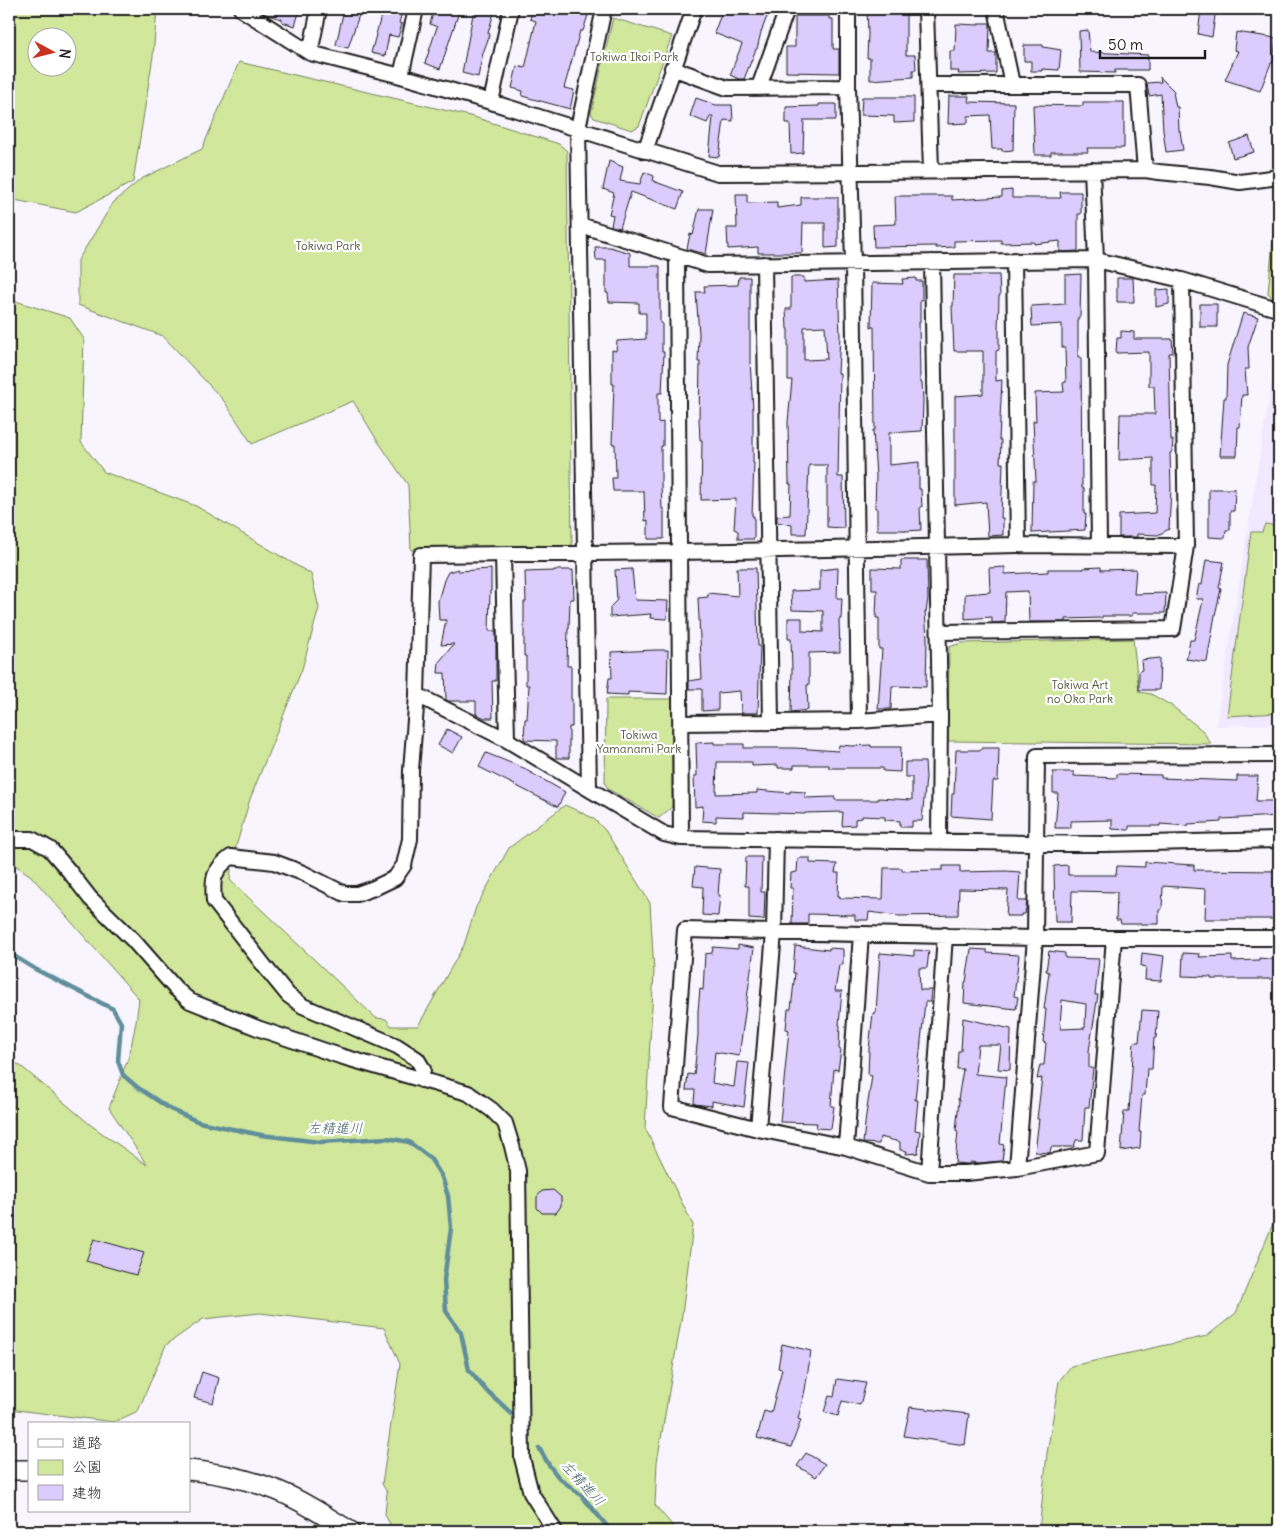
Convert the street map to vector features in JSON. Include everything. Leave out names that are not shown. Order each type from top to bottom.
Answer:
[{"type":"street","points":[[241,9],[310,53],[402,76],[491,102],[718,173],[1145,170],[1240,182],[1279,177]]},
{"type":"street","points":[[310,53],[319,9]]},
{"type":"street","points":[[402,76],[416,9]]},
{"type":"street","points":[[491,102],[510,9]]},
{"type":"street","points":[[589,789],[578,128],[604,9]]},
{"type":"street","points":[[645,151],[672,68],[694,9]]},
{"type":"street","points":[[759,87],[787,9]]},
{"type":"street","points":[[848,9],[858,549],[859,721]]},
{"type":"street","points":[[926,9],[931,171]]},
{"type":"street","points":[[996,9],[1012,84]]},
{"type":"street","points":[[672,68],[727,88],[848,87]]},
{"type":"street","points":[[929,85],[1138,85],[1145,170]]},
{"type":"street","points":[[1092,170],[1096,260],[1100,545]]},
{"type":"street","points":[[580,225],[708,265],[1096,260],[1182,280],[1277,309],[1279,308]]},
{"type":"street","points":[[677,256],[681,838]]},
{"type":"street","points":[[1014,260],[1018,544]]},
{"type":"street","points":[[932,262],[939,632],[939,841]]},
{"type":"street","points":[[764,264],[771,722]]},
{"type":"street","points":[[939,632],[1174,629],[1186,546],[1182,280]]},
{"type":"street","points":[[421,1080],[423,1068],[417,1059],[397,1046],[303,1006],[288,994],[214,901],[213,888],[216,871],[231,857],[274,862],[303,873],[345,894],[356,894],[395,878],[404,865],[410,839],[411,770],[417,695],[420,555],[858,549],[1018,544],[1186,546]]},
{"type":"street","points":[[503,554],[507,740]]},
{"type":"street","points":[[417,695],[507,740],[664,834],[681,838],[1106,844],[1279,840]]},
{"type":"street","points":[[681,723],[859,721],[940,715]]},
{"type":"street","points":[[1017,1168],[1035,938],[1037,756],[1279,755]]},
{"type":"street","points":[[758,1129],[774,932],[776,838]]},
{"type":"street","points":[[9,841],[14,839],[32,839],[50,849],[70,871],[90,898],[133,940],[176,989],[190,1001],[340,1056],[468,1093],[492,1110],[505,1124],[518,1170],[522,1458],[531,1493],[555,1531]]},
{"type":"street","points":[[1114,938],[1097,1153],[1017,1168],[966,1173],[929,1174],[846,1147],[758,1129],[672,1107],[685,930],[1035,938],[1114,938],[1279,938]]},
{"type":"street","points":[[846,1147],[861,934]]},
{"type":"street","points":[[929,1174],[945,935]]},
{"type":"street","points":[[9,1470],[28,1470]]},
{"type":"street","points":[[190,1470],[212,1472],[276,1490],[316,1510],[350,1531]]},
{"type":"shaded area","points":[[1279,336],[1279,724],[1216,726]]},
{"type":"green space","points":[[9,9],[157,9],[153,56],[133,182],[76,212],[9,199]]},
{"type":"green space","name":"Tokiwa Ikoi Park","points":[[613,18],[672,36],[639,126],[632,130],[594,118],[591,113]]},
{"type":"green space","name":"Tokiwa Park","points":[[239,62],[474,117],[559,144],[567,151],[572,546],[411,550],[408,485],[353,401],[252,444],[224,401],[163,336],[78,305],[78,260],[113,203],[141,179],[202,149]]},
{"type":"green space","points":[[1279,204],[1279,299],[1274,300],[1268,293],[1276,209]]},
{"type":"green space","points":[[9,299],[70,318],[84,339],[81,442],[104,472],[196,506],[311,574],[319,608],[302,669],[250,799],[232,860],[230,880],[376,1018],[386,1019],[391,1026],[418,1026],[464,945],[476,907],[509,848],[565,805],[593,818],[605,830],[650,903],[654,972],[645,1128],[693,1225],[682,1315],[657,1462],[655,1505],[677,1531],[394,1531],[385,1515],[387,1492],[382,1484],[400,1364],[384,1328],[260,1313],[203,1319],[166,1345],[138,1411],[114,1422],[9,1409],[9,1059],[22,1067],[92,1126],[147,1165],[109,1108],[129,1056],[139,999],[31,876],[9,861]]},
{"type":"green space","points":[[1265,524],[1279,526],[1279,713],[1227,716],[1251,532],[1262,532]]},
{"type":"green space","name":"Tokiwa Art no Oka Park","points":[[1133,639],[1139,692],[1151,694],[1172,706],[1203,731],[1211,744],[948,741],[949,647],[961,643]]},
{"type":"green space","name":"Tokiwa Yamanami Park","points":[[606,699],[672,699],[672,807],[659,818],[608,789],[605,783]]},
{"type":"green space","points":[[1279,1209],[1279,1531],[1039,1531],[1047,1453],[1059,1381],[1071,1366],[1207,1336],[1236,1313]]},
{"type":"building","points":[[258,9],[300,9],[295,26],[282,22],[282,19],[267,15]]},
{"type":"building","points":[[344,9],[361,9],[348,48],[336,45]]},
{"type":"building","points":[[383,9],[403,9],[399,23],[402,24],[398,37],[389,35],[385,56],[371,53]]},
{"type":"building","points":[[434,9],[460,9],[440,69],[425,63],[437,27],[430,24]]},
{"type":"building","points":[[474,9],[495,9],[478,77],[462,73]]},
{"type":"building","points":[[533,9],[561,9],[588,15],[583,31],[580,31],[564,88],[574,90],[570,109],[522,96],[523,91],[512,88],[517,66],[525,68],[536,21],[530,19]]},
{"type":"building","points":[[723,9],[770,9],[757,49],[744,79],[730,75],[742,44],[714,33]]},
{"type":"building","points":[[867,9],[906,9],[906,55],[915,55],[916,70],[913,70],[913,77],[870,80],[870,58],[867,58]]},
{"type":"building","points":[[1201,9],[1216,9],[1212,37],[1198,34]]},
{"type":"building","points":[[795,16],[829,16],[829,19],[833,19],[833,49],[839,49],[839,73],[786,72],[786,47],[795,47]]},
{"type":"building","points":[[979,23],[990,23],[989,53],[996,53],[996,73],[958,74],[959,71],[950,71],[950,51],[955,51],[956,24],[979,25]]},
{"type":"building","points":[[1088,30],[1090,52],[1148,55],[1148,70],[1115,70],[1115,73],[1080,72],[1079,31]]},
{"type":"building","points":[[1236,32],[1276,38],[1273,63],[1271,63],[1260,91],[1225,80],[1238,51],[1234,50]]},
{"type":"building","points":[[1024,45],[1043,45],[1043,47],[1061,50],[1059,70],[1042,69],[1042,71],[1031,71],[1031,61],[1024,61]]},
{"type":"building","points":[[1160,77],[1175,92],[1173,92],[1176,107],[1178,107],[1179,131],[1183,150],[1166,152],[1161,94],[1149,96],[1147,83],[1161,82]]},
{"type":"building","points":[[949,96],[969,96],[968,102],[1014,103],[1013,150],[1002,151],[1002,149],[992,149],[990,115],[968,116],[968,123],[948,124]]},
{"type":"building","points":[[862,97],[914,97],[914,122],[894,123],[894,116],[861,115]]},
{"type":"building","points":[[696,98],[716,105],[732,105],[733,121],[724,120],[719,157],[709,156],[713,117],[710,117],[707,123],[690,116]]},
{"type":"building","points":[[1083,102],[1124,102],[1124,148],[1087,148],[1088,152],[1051,152],[1051,155],[1035,155],[1033,105],[1083,106]]},
{"type":"building","points":[[819,104],[836,104],[836,120],[804,120],[803,153],[791,154],[790,123],[786,123],[786,107],[819,106]]},
{"type":"building","points":[[1249,136],[1254,152],[1233,158],[1229,143]]},
{"type":"building","points":[[609,161],[623,167],[620,181],[640,184],[644,172],[654,176],[653,181],[683,192],[677,209],[631,192],[620,228],[611,226],[613,215],[609,214],[614,193],[603,189]]},
{"type":"building","points":[[1012,190],[1012,198],[1061,198],[1060,192],[1081,192],[1081,214],[1078,214],[1078,251],[1060,252],[1060,241],[1034,244],[1034,242],[1001,243],[1001,240],[954,241],[954,247],[874,247],[873,225],[896,224],[895,196],[952,196],[952,200],[1002,197],[1002,191]]},
{"type":"building","points":[[736,194],[747,194],[747,203],[777,202],[777,208],[801,205],[801,197],[838,197],[838,247],[825,248],[825,223],[803,223],[802,253],[758,253],[758,247],[728,249],[727,228],[737,228]]},
{"type":"building","points":[[699,209],[713,209],[706,254],[687,249],[690,234],[693,235]]},
{"type":"building","points":[[595,247],[610,247],[630,253],[630,266],[660,266],[660,323],[662,323],[662,352],[664,352],[662,393],[658,393],[658,423],[663,422],[661,482],[662,509],[664,509],[664,539],[648,539],[648,520],[645,521],[644,491],[613,491],[612,478],[616,478],[615,444],[612,444],[614,384],[612,384],[612,350],[616,351],[617,341],[646,339],[646,313],[639,313],[639,303],[609,302],[608,293],[606,293],[606,260],[596,260]]},
{"type":"building","points":[[1081,274],[1078,357],[1081,357],[1082,488],[1084,488],[1084,514],[1086,514],[1085,530],[1032,533],[1033,481],[1036,481],[1033,421],[1036,421],[1035,393],[1064,392],[1063,383],[1066,382],[1065,348],[1062,348],[1062,324],[1032,326],[1031,306],[1065,304],[1065,275]]},
{"type":"building","points":[[954,275],[999,275],[999,350],[996,351],[996,381],[1002,380],[999,440],[1001,440],[1000,463],[1003,463],[1001,518],[1003,518],[1003,535],[988,536],[986,502],[955,505],[955,396],[983,394],[983,351],[954,351],[952,306]]},
{"type":"building","points":[[739,277],[750,277],[750,361],[754,463],[752,516],[754,516],[754,539],[738,539],[738,531],[734,529],[736,499],[701,500],[702,440],[700,440],[699,419],[700,362],[698,362],[699,334],[696,292],[705,292],[704,286],[738,285]]},
{"type":"building","points":[[791,277],[804,277],[804,282],[838,280],[840,336],[838,373],[840,373],[838,477],[843,477],[844,528],[827,527],[827,465],[809,465],[806,534],[792,534],[792,525],[777,522],[777,516],[790,515],[791,484],[789,484],[788,422],[792,380],[788,380],[786,309],[791,309]],"holes":[[[825,326],[827,359],[804,360],[804,327]]]},
{"type":"building","points":[[916,278],[916,281],[922,281],[919,322],[920,382],[922,382],[923,400],[922,431],[889,433],[889,465],[919,462],[919,489],[921,489],[922,507],[920,507],[921,530],[877,530],[873,430],[875,430],[874,327],[871,327],[872,283],[903,284],[902,279]]},
{"type":"building","points":[[1117,278],[1133,278],[1134,302],[1117,302]]},
{"type":"building","points":[[1169,289],[1169,304],[1156,307],[1156,290]]},
{"type":"building","points":[[1200,304],[1217,304],[1217,327],[1200,327]]},
{"type":"building","points":[[1243,313],[1258,317],[1248,347],[1249,369],[1245,369],[1247,395],[1242,395],[1237,456],[1220,456],[1224,398],[1226,398],[1227,365]]},
{"type":"building","points":[[1121,331],[1134,332],[1134,339],[1172,339],[1173,353],[1169,353],[1171,440],[1173,440],[1172,452],[1170,453],[1169,529],[1158,535],[1137,534],[1137,537],[1119,537],[1119,515],[1155,513],[1156,485],[1153,485],[1153,458],[1119,460],[1120,414],[1155,414],[1154,386],[1149,386],[1149,352],[1116,353],[1117,338],[1121,338]]},
{"type":"building","points":[[1209,489],[1235,489],[1234,511],[1230,511],[1230,530],[1226,530],[1225,538],[1209,537]]},
{"type":"building","points":[[901,560],[927,560],[928,599],[925,612],[927,638],[926,687],[892,686],[891,709],[878,709],[882,649],[879,649],[879,618],[876,618],[877,590],[872,590],[872,568],[901,569]]},
{"type":"building","points":[[1206,560],[1224,562],[1219,588],[1221,589],[1207,662],[1186,659],[1190,640],[1194,640],[1202,605],[1203,599],[1196,599],[1199,584],[1202,585]]},
{"type":"building","points":[[1005,567],[1005,574],[1048,572],[1048,569],[1101,567],[1101,570],[1136,569],[1134,594],[1166,593],[1165,613],[1132,613],[1132,616],[1066,619],[1066,622],[1029,622],[1028,591],[1006,592],[1005,622],[992,623],[992,617],[965,619],[965,594],[990,592],[989,568]]},
{"type":"building","points":[[737,568],[756,568],[758,646],[760,646],[758,713],[741,713],[740,691],[718,693],[718,710],[702,711],[702,689],[689,689],[689,681],[702,679],[698,598],[708,597],[708,593],[738,596]]},
{"type":"building","points":[[838,568],[837,598],[842,598],[841,619],[839,619],[840,652],[809,653],[808,710],[791,712],[792,670],[791,639],[788,639],[788,618],[802,618],[802,631],[823,632],[823,611],[792,610],[791,591],[820,590],[820,570]]},
{"type":"building","points":[[458,569],[458,571],[491,569],[489,631],[496,631],[496,681],[492,681],[493,718],[485,718],[476,714],[476,701],[446,700],[445,673],[438,673],[439,662],[454,644],[441,645],[446,620],[439,620],[438,601],[448,572]]},
{"type":"building","points":[[632,569],[635,600],[668,601],[667,619],[650,618],[651,614],[610,617],[610,607],[617,600],[615,570]]},
{"type":"building","points":[[573,570],[574,599],[570,599],[567,666],[571,666],[572,699],[572,727],[569,727],[569,758],[556,758],[556,741],[524,740],[529,685],[526,685],[526,656],[524,656],[525,572]]},
{"type":"building","points":[[668,650],[667,694],[628,692],[628,695],[607,694],[609,678],[612,678],[611,652]]},
{"type":"building","points":[[1160,658],[1159,690],[1139,690],[1139,671],[1142,670],[1141,660]]},
{"type":"building","points":[[447,729],[462,737],[453,753],[438,745]]},
{"type":"building","points":[[714,742],[714,744],[744,744],[744,748],[795,748],[838,751],[839,745],[901,747],[900,772],[883,771],[883,768],[829,768],[829,765],[794,765],[794,768],[778,768],[778,765],[752,766],[752,762],[717,762],[716,794],[757,793],[757,790],[790,793],[790,791],[805,792],[805,798],[835,797],[835,800],[878,800],[878,798],[912,800],[912,777],[905,777],[905,762],[925,762],[926,777],[922,821],[912,821],[912,827],[900,827],[900,821],[885,820],[885,817],[862,816],[862,818],[855,819],[855,825],[842,826],[843,812],[805,814],[744,812],[744,817],[716,816],[716,822],[702,821],[703,806],[695,807],[694,776],[697,776],[696,743]]},
{"type":"building","points":[[981,748],[999,748],[998,781],[993,781],[991,819],[951,816],[956,750],[981,750]]},
{"type":"building","points":[[486,753],[526,769],[565,792],[558,807],[479,767]]},
{"type":"building","points":[[1053,772],[1074,772],[1074,776],[1117,778],[1117,774],[1161,775],[1161,778],[1237,781],[1237,776],[1258,776],[1256,801],[1279,801],[1279,816],[1221,819],[1221,822],[1188,824],[1188,826],[1160,824],[1160,826],[1129,826],[1129,830],[1112,829],[1112,820],[1071,821],[1071,828],[1055,828],[1058,793],[1053,793]]},
{"type":"building","points":[[746,857],[762,857],[761,892],[765,892],[764,920],[749,919],[749,886],[745,886]]},
{"type":"building","points":[[798,858],[810,858],[810,863],[837,864],[835,873],[839,873],[838,896],[840,898],[883,899],[884,868],[902,868],[902,871],[943,870],[943,866],[960,866],[960,872],[1020,872],[1018,901],[1027,901],[1025,914],[1021,914],[1021,916],[1006,916],[1008,890],[959,889],[958,915],[899,916],[869,912],[868,920],[855,920],[855,915],[808,914],[808,924],[792,924],[793,888],[790,888],[791,873],[797,872]]},
{"type":"building","points":[[1145,862],[1194,865],[1194,870],[1279,871],[1279,919],[1205,919],[1206,889],[1163,886],[1159,924],[1121,924],[1120,920],[1116,920],[1117,892],[1072,891],[1071,922],[1055,922],[1054,866],[1068,865],[1068,875],[1116,875],[1117,866],[1145,867]]},
{"type":"building","points":[[695,867],[720,869],[718,916],[702,915],[703,887],[693,886]]},
{"type":"building","points":[[738,945],[754,948],[739,1056],[715,1052],[712,1083],[734,1087],[737,1062],[749,1063],[744,1107],[712,1101],[712,1106],[694,1104],[695,1090],[686,1090],[688,1074],[694,1075],[700,989],[703,990],[705,954],[712,953],[713,947],[738,949]]},
{"type":"building","points":[[795,946],[829,950],[829,948],[843,949],[843,965],[839,965],[835,991],[842,991],[839,1025],[839,1049],[841,1050],[838,1070],[834,1069],[831,1106],[834,1106],[831,1129],[816,1128],[817,1123],[780,1122],[789,1030],[786,1029],[788,1009],[791,1009],[795,973],[793,973]]},
{"type":"building","points":[[971,949],[987,950],[987,953],[1019,955],[1014,996],[1018,997],[1016,1009],[964,1003],[965,982]]},
{"type":"building","points":[[914,950],[929,951],[927,968],[919,968],[920,990],[931,990],[930,1002],[925,1002],[915,1100],[918,1100],[915,1130],[920,1131],[918,1153],[906,1154],[907,1151],[900,1150],[900,1142],[880,1137],[879,1144],[863,1143],[872,1076],[868,1075],[869,1049],[873,1013],[876,1013],[880,953],[914,956]]},
{"type":"building","points":[[1049,951],[1065,953],[1065,958],[1099,959],[1095,995],[1098,995],[1089,1051],[1089,1068],[1093,1068],[1089,1107],[1085,1107],[1083,1140],[1076,1140],[1074,1147],[1051,1147],[1050,1153],[1035,1152],[1042,1078],[1037,1079],[1040,1065],[1044,1065],[1046,1043],[1043,1042],[1046,1009],[1044,1009],[1049,972],[1046,971]],"holes":[[[1062,1000],[1086,1004],[1085,1028],[1061,1029]]]},
{"type":"building","points":[[1142,953],[1164,956],[1161,981],[1145,980],[1146,967],[1141,966]]},
{"type":"building","points":[[1183,953],[1200,954],[1199,957],[1232,956],[1232,961],[1259,960],[1259,958],[1279,960],[1279,979],[1211,979],[1211,977],[1182,976]]},
{"type":"building","points":[[1142,1010],[1158,1011],[1152,1069],[1147,1069],[1145,1095],[1142,1095],[1139,1132],[1141,1132],[1140,1148],[1121,1151],[1124,1111],[1129,1111],[1134,1042],[1139,1042]]},
{"type":"building","points":[[963,1018],[1011,1029],[1010,1070],[998,1069],[1001,1045],[978,1045],[975,1074],[1006,1077],[1000,1144],[1004,1145],[1002,1161],[970,1162],[970,1164],[955,1163],[958,1100],[963,1069],[957,1069],[958,1051],[961,1051]]},
{"type":"building","points":[[553,1190],[561,1197],[561,1206],[556,1213],[542,1213],[537,1208],[537,1197],[542,1191]]},
{"type":"building","points":[[94,1239],[144,1253],[136,1275],[86,1261]]},
{"type":"building","points":[[782,1344],[811,1351],[798,1419],[801,1420],[791,1447],[757,1438],[764,1411],[771,1413],[782,1369],[778,1368]]},
{"type":"building","points":[[202,1372],[219,1378],[213,1403],[194,1398]]},
{"type":"building","points":[[837,1379],[866,1383],[860,1405],[842,1401],[838,1416],[824,1412],[829,1396],[834,1397]]},
{"type":"building","points":[[910,1407],[969,1414],[965,1445],[904,1436]]},
{"type":"building","points":[[806,1453],[825,1464],[816,1477],[797,1466]]},
{"type":"waterway","name":"左精進川","points":[[9,953],[35,969],[113,1009],[121,1023],[118,1061],[123,1075],[137,1087],[170,1109],[199,1122],[261,1135],[320,1142],[387,1138],[409,1142],[430,1158],[442,1177],[448,1196],[451,1228],[444,1280],[446,1311],[461,1333],[469,1370],[484,1388],[512,1414]]},
{"type":"waterway","name":"左精進川","points":[[539,1448],[559,1478],[582,1496],[611,1531]]},
{"type":"waterway","points":[[9,1530],[36,1528],[63,1531]]}]
